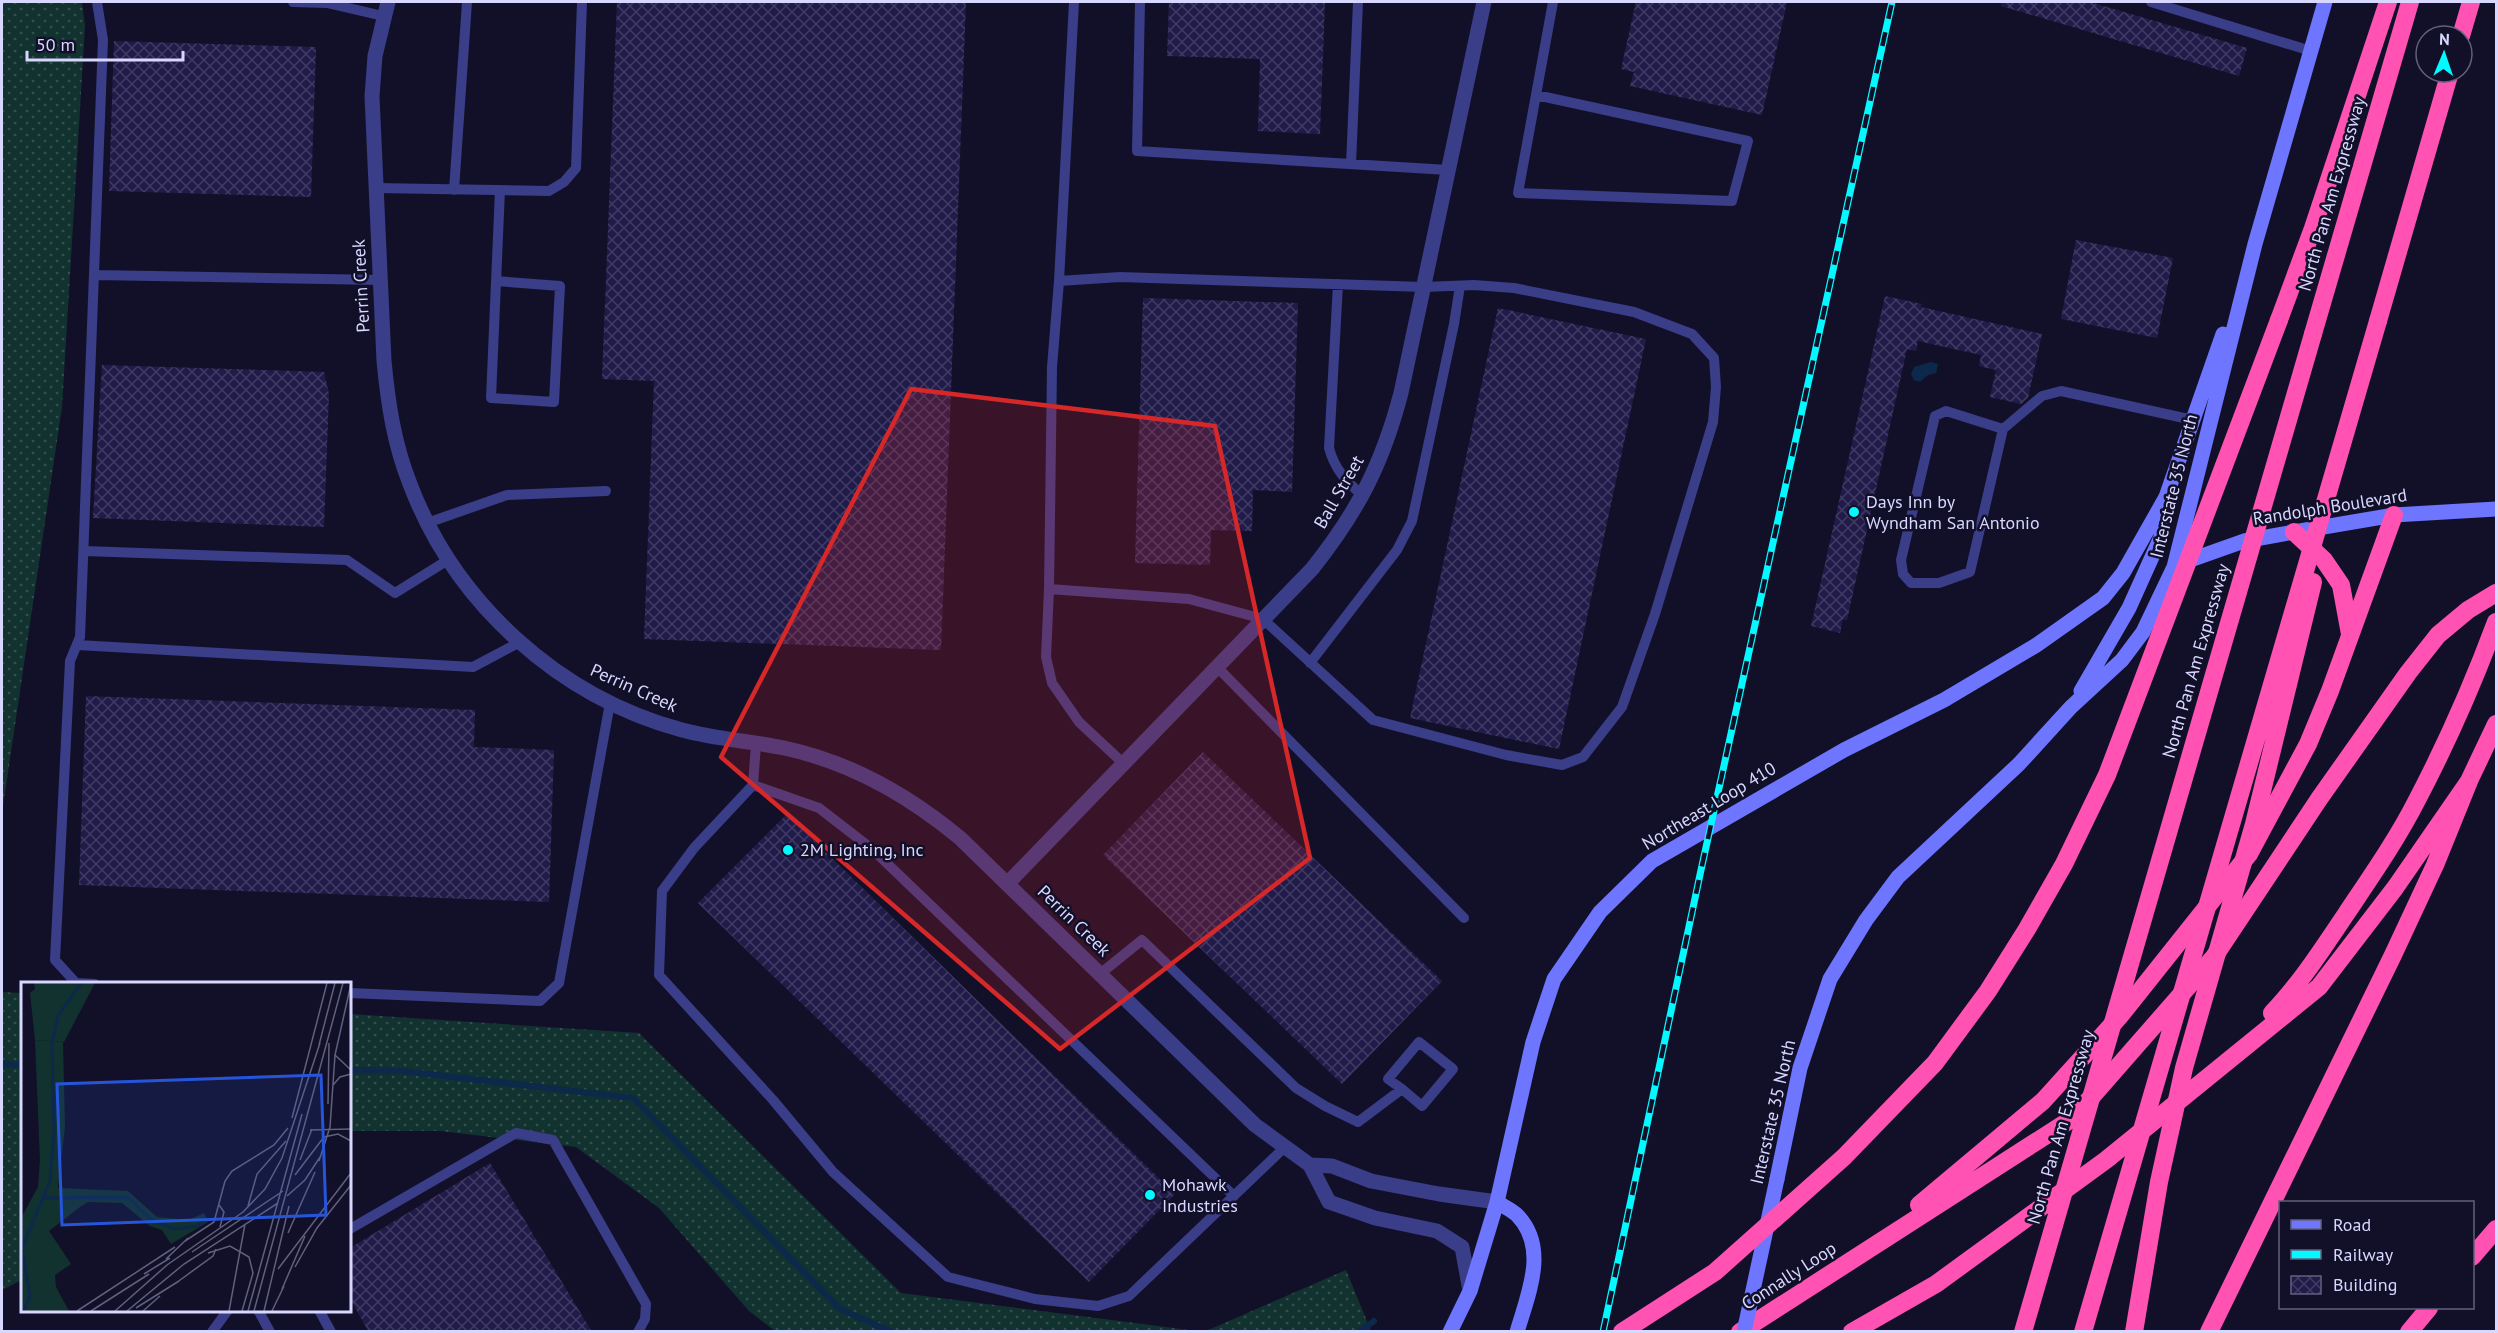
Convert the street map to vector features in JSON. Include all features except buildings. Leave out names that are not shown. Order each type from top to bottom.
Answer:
[{"type":"highway","points":[[1622,1332],[1715,1272],[1844,1157],[1935,1063],[1988,991],[2027,929],[2064,864],[2107,775],[2313,228],[2388,2]]},
{"type":"highway","name":"North Pan Am Expressway","points":[[2023,1332],[2410,2]]},
{"type":"highway","points":[[2465,24],[2471,2]]},
{"type":"highway","points":[[2083,1332],[2447,84]]},
{"type":"highway","points":[[2134,1332],[2159,1182],[2184,1068],[2254,824],[2378,321]]},
{"type":"highway","points":[[1860,1254],[2043,1101],[2120,1016],[2249,854],[2308,744],[2330,691],[2394,515]]},
{"type":"highway","points":[[2294,532],[2324,560],[2341,585],[2350,635]]},
{"type":"highway","points":[[1860,1254],[2073,1118],[2214,957],[2325,790],[2408,673],[2438,635],[2468,610],[2496,593]]},
{"type":"highway","points":[[2218,1069],[2284,1001],[2383,859],[2416,803],[2472,688],[2496,622]]},
{"type":"highway","points":[[2209,1332],[2435,865],[2469,781],[2496,724]]},
{"type":"highway","points":[[1852,1332],[1936,1284],[2106,1160],[2319,987],[2395,888],[2469,781]]},
{"type":"highway","points":[[2474,1255],[2496,1229]]},
{"type":"highway","name":"Connally Loop","points":[[1742,1332],[1860,1254]]},
{"type":"highway","points":[[2409,1332],[2428,1309]]},
{"type":"main road","name":"Interstate 35 North","points":[[1742,1332],[1800,1068],[1830,979],[1866,920],[1898,877],[2019,764],[2072,707],[2122,660],[2143,632],[2174,567],[2255,244],[2325,2]]},
{"type":"main road","name":"Interstate 35 North","points":[[2072,707],[2129,608],[2161,537],[2166,497],[2255,244]]},
{"type":"main road","name":"Northeast Loop 410","points":[[1450,1332],[1470,1291],[1497,1202],[1533,1042],[1554,979],[1600,912],[1652,861],[1844,750],[1944,700],[2035,646],[2103,598],[2123,573],[2166,497]]},
{"type":"main road","name":"Randolph Boulevard","points":[[2174,567],[2244,541],[2294,532],[2394,515],[2496,510]]},
{"type":"main road","points":[[1497,1202],[1517,1214],[1531,1237],[1535,1269],[1518,1332]]},
{"type":"street","name":"Ball Street","points":[[1008,884],[1312,569],[1337,538],[1363,496],[1377,469],[1391,432],[1484,2]]},
{"type":"street","name":"Perrin Creek","points":[[385,9],[375,56],[372,96],[388,403],[406,474],[427,523],[448,560],[473,594],[520,642],[567,679],[610,703],[642,717],[682,730],[784,748],[822,759],[860,773],[895,791],[929,813],[960,838],[1255,1125],[1284,1148],[1310,1164],[1332,1166],[1371,1180],[1427,1192],[1497,1202]]},
{"type":"street","points":[[1310,1164],[1329,1202],[1375,1218],[1437,1231],[1462,1248],[1470,1291]]},
{"type":"lane","points":[[75,982],[55,960],[70,661],[80,637],[84,551],[103,40],[97,2]]},
{"type":"lane","points":[[293,2],[327,2],[385,9]]},
{"type":"lane","points":[[454,190],[466,2]]},
{"type":"lane","points":[[376,188],[549,191],[564,182],[576,168],[582,2]]},
{"type":"lane","points":[[1074,2],[1059,282],[1052,367],[1046,657],[1052,683],[1079,722],[1124,764]]},
{"type":"lane","points":[[1140,2],[1137,152],[1448,170]]},
{"type":"lane","points":[[1351,164],[1359,2]]},
{"type":"lane","points":[[1536,95],[1748,141],[1732,201],[1518,193],[1553,2]]},
{"type":"lane","points":[[2151,2],[2311,51]]},
{"type":"lane","points":[[496,280],[560,286],[554,402],[491,398],[496,280],[500,190]]},
{"type":"lane","points":[[94,275],[380,280]]},
{"type":"lane","points":[[1049,589],[1189,599],[1263,619],[1373,720],[1506,755],[1562,765],[1583,757],[1622,707],[1655,614],[1713,422],[1716,387],[1714,358],[1692,334],[1634,312],[1514,288],[1120,277],[1059,282]]},
{"type":"lane","points":[[1338,284],[1329,448],[1334,465],[1345,480],[1363,496]]},
{"type":"lane","points":[[1310,663],[1397,550],[1412,521],[1460,286]]},
{"type":"lane","points":[[2003,429],[1946,411],[1935,416],[1901,560],[1903,574],[1911,583],[1939,583],[1970,572],[2003,429],[2042,396],[2061,391],[2193,420]]},
{"type":"lane","points":[[427,523],[507,495],[606,491]]},
{"type":"lane","points":[[84,551],[347,560],[395,593],[448,560]]},
{"type":"lane","points":[[76,645],[473,667],[520,642]]},
{"type":"lane","points":[[1217,667],[1464,918]]},
{"type":"lane","points":[[351,993],[540,1001],[559,983],[610,703]]},
{"type":"lane","points":[[756,744],[753,785],[694,848],[662,891],[659,975],[773,1100],[832,1172],[948,1277],[1035,1299],[1098,1306],[1129,1296],[1284,1148]]},
{"type":"lane","points":[[753,785],[819,808],[872,849],[1234,1196]]},
{"type":"lane","points":[[1100,974],[1142,940],[1296,1088],[1325,1106],[1358,1122],[1402,1089]]},
{"type":"lane","points":[[1419,1042],[1453,1069],[1422,1106],[1402,1089],[1388,1079],[1419,1042]]},
{"type":"lane","points":[[351,1228],[516,1133],[553,1140],[646,1304],[645,1319],[638,1332]]},
{"type":"lane","points":[[212,1332],[227,1312]]},
{"type":"lane","points":[[259,1312],[270,1332]]},
{"type":"lane","points":[[320,1312],[331,1332]]},
{"type":"highlighted area","points":[[911,389],[1215,426],[1310,858],[1060,1049],[721,757]]},
{"type":"green space","points":[[2,2],[82,2],[85,26],[62,407],[2,813]]},
{"type":"green space","points":[[2,992],[21,993],[21,1280],[2,1290]]},
{"type":"green space","points":[[351,1014],[639,1033],[901,1293],[1197,1331],[775,1331],[749,1311],[659,1208],[576,1147],[440,1131],[351,1131]]},
{"type":"green space","points":[[1346,1270],[1371,1331],[1206,1331]]},
{"type":"water","points":[[1931,362],[1938,364],[1936,373],[1928,375],[1920,382],[1914,380],[1911,374],[1914,367]]},
{"type":"waterway","points":[[2,1064],[21,1065]]},
{"type":"waterway","points":[[351,1070],[402,1071],[633,1098],[840,1309],[892,1332]]},
{"type":"waterway","points":[[1359,1332],[1374,1321]]},
{"type":"railway","points":[[1603,1332],[1701,870],[1892,2]]},
{"type":"place","name":"Days Inn by Wyndham San Antonio","points":[[1854,512]]},
{"type":"place","name":"2M Lighting, Inc","points":[[788,850]]},
{"type":"place","name":"Mohawk Industries","points":[[1150,1195]]}]
